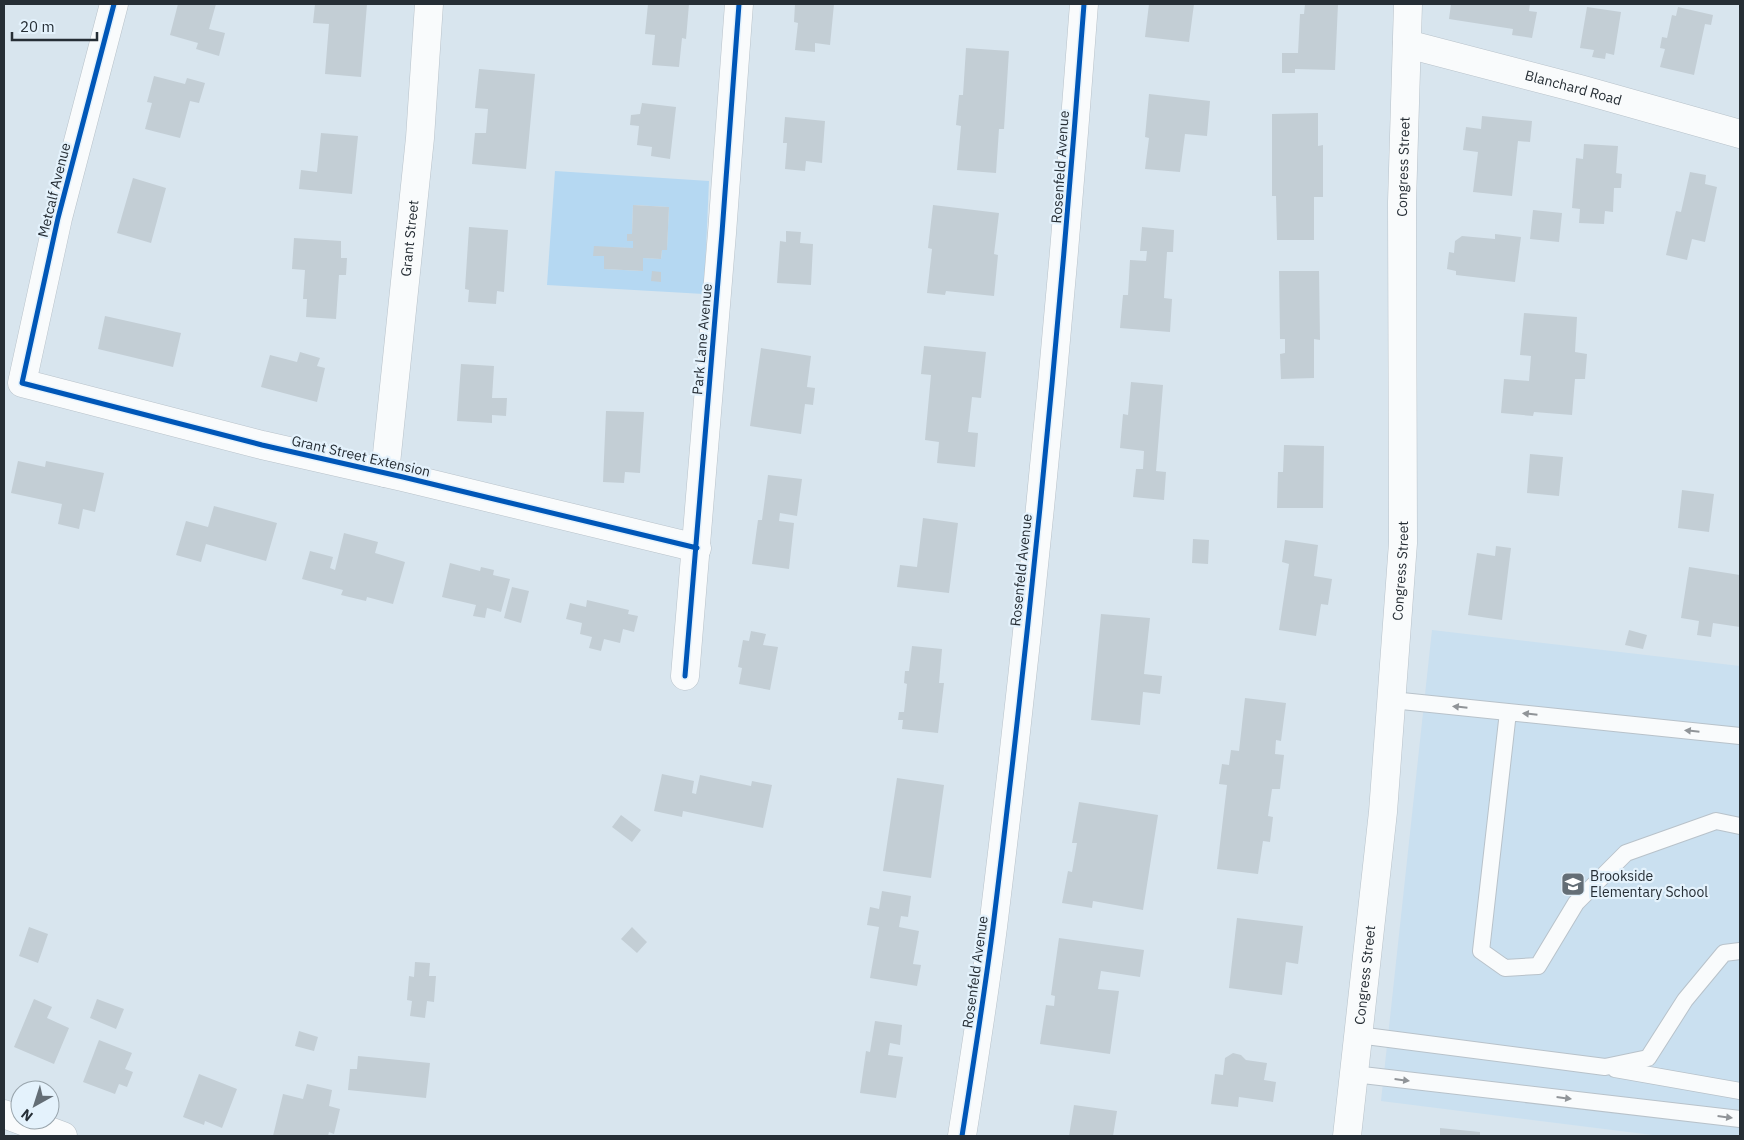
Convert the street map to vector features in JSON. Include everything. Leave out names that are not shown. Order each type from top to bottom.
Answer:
[{"type":"street","name":"Metcalf Avenue","points":[[22,384],[58,218],[114,4]]},
{"type":"street","name":"Grant Street","points":[[385,473],[420,138],[429,4]]},
{"type":"street","name":"Park Lane Avenue","points":[[685,676],[697,548],[739,4]]},
{"type":"street","name":"Rosenfeld Avenue","points":[[962,1136],[993,928],[1029,608],[1067,226],[1084,4]]},
{"type":"street","name":"Congress Street","points":[[1346,1136],[1383,812],[1403,543],[1402,202],[1408,4]]},
{"type":"street","name":"Blanchard Road","points":[[1407,44],[1580,89],[1740,134]]},
{"type":"street","name":"Grant Street Extension","points":[[22,384],[262,445],[697,548]]},
{"type":"street","points":[[4,1114],[63,1136]]},
{"type":"lane","points":[[1392,700],[1740,736]]},
{"type":"lane","points":[[1508,712],[1481,951],[1505,968],[1538,966],[1576,903],[1626,853],[1716,821],[1740,826]]},
{"type":"lane","points":[[1606,1067],[1648,1058],[1685,1000],[1724,953],[1740,951]]},
{"type":"lane","points":[[1358,1035],[1606,1067],[1740,1090]]},
{"type":"lane","points":[[1354,1074],[1740,1119]]},
{"type":"shaded area","points":[[555,171],[709,181],[704,294],[547,285]],"holes":[[[633,205],[669,207],[667,249],[662,250],[661,259],[643,258],[642,271],[604,269],[604,256],[594,256],[594,247],[633,248],[633,241],[627,241],[627,234],[632,234]]]},
{"type":"shaded area","name":"Brookside Elementary School","points":[[1432,630],[1740,666],[1740,1136],[1660,1136],[1381,1101]]},
{"type":"building","points":[[178,4],[216,4],[209,29],[225,33],[219,56],[196,49],[198,43],[170,35]]},
{"type":"building","points":[[315,4],[367,4],[361,77],[325,74],[329,24],[313,23]]},
{"type":"building","points":[[648,4],[689,4],[686,39],[682,38],[679,67],[652,65],[655,35],[645,34]]},
{"type":"building","points":[[795,4],[834,4],[830,45],[815,43],[815,52],[795,50],[798,23],[794,22]]},
{"type":"building","points":[[1149,4],[1194,4],[1189,42],[1145,37]]},
{"type":"building","points":[[1305,4],[1338,4],[1335,70],[1295,69],[1295,73],[1282,73],[1282,53],[1298,53],[1300,14],[1304,14]]},
{"type":"building","points":[[1451,4],[1530,4],[1529,11],[1537,12],[1532,38],[1512,35],[1513,29],[1449,19]]},
{"type":"building","points":[[1587,7],[1621,12],[1614,55],[1606,53],[1605,59],[1592,57],[1594,50],[1580,48]]},
{"type":"building","points":[[1678,7],[1713,15],[1711,25],[1705,24],[1694,75],[1660,67],[1665,49],[1660,48],[1662,37],[1667,38],[1672,15],[1676,16]]},
{"type":"building","points":[[966,48],[1009,51],[1004,129],[999,129],[996,173],[957,170],[961,126],[956,125],[959,95],[963,95]]},
{"type":"building","points":[[479,69],[535,74],[526,169],[472,164],[475,133],[486,133],[488,109],[475,108]]},
{"type":"building","points":[[154,76],[185,84],[187,78],[205,83],[199,103],[190,101],[180,138],[145,129],[152,103],[147,102]]},
{"type":"building","points":[[1149,94],[1210,101],[1207,136],[1185,134],[1180,172],[1145,169],[1149,138],[1145,137]]},
{"type":"building","points":[[642,103],[676,107],[670,159],[651,156],[652,147],[637,145],[639,126],[630,125],[631,115],[640,114]]},
{"type":"building","points":[[1318,113],[1318,146],[1323,145],[1323,197],[1314,197],[1314,240],[1277,240],[1276,196],[1272,196],[1272,114]]},
{"type":"building","points":[[1482,116],[1532,121],[1530,142],[1518,141],[1512,196],[1473,192],[1478,152],[1463,150],[1466,127],[1481,129]]},
{"type":"building","points":[[785,117],[825,121],[822,163],[806,161],[805,171],[785,169],[787,143],[783,143]]},
{"type":"building","points":[[321,133],[358,136],[352,194],[299,189],[301,170],[317,172]]},
{"type":"building","points":[[1584,144],[1618,146],[1616,173],[1622,174],[1621,188],[1614,188],[1613,212],[1605,211],[1604,224],[1579,223],[1580,209],[1572,208],[1576,158],[1583,159]]},
{"type":"building","points":[[1690,172],[1706,175],[1705,184],[1717,187],[1705,242],[1692,239],[1687,260],[1666,255],[1676,211],[1681,212]]},
{"type":"building","points":[[133,178],[166,188],[151,243],[117,233]]},
{"type":"building","points":[[633,205],[669,207],[667,250],[662,250],[661,259],[643,258],[643,271],[604,269],[604,256],[593,256],[594,246],[633,248],[633,241],[627,241],[627,234],[632,234]]},
{"type":"building","points":[[933,205],[999,213],[994,254],[998,255],[994,296],[946,291],[945,295],[927,293],[932,249],[928,248]]},
{"type":"building","points":[[1533,210],[1562,213],[1559,242],[1530,239]]},
{"type":"building","points":[[469,227],[508,230],[504,292],[497,291],[496,304],[468,302],[469,290],[465,289]]},
{"type":"building","points":[[1142,227],[1174,230],[1173,252],[1167,252],[1164,298],[1172,299],[1170,332],[1120,328],[1123,295],[1128,295],[1130,260],[1146,261],[1147,251],[1140,251]]},
{"type":"building","points":[[786,231],[801,232],[800,243],[813,244],[811,285],[777,283],[780,241],[786,242]]},
{"type":"building","points":[[1495,234],[1521,237],[1515,282],[1456,275],[1456,271],[1447,269],[1449,252],[1454,253],[1455,241],[1462,236],[1495,239]]},
{"type":"building","points":[[294,238],[341,241],[341,258],[347,258],[346,275],[339,275],[336,319],[306,317],[307,299],[303,299],[305,270],[292,269]]},
{"type":"building","points":[[652,271],[661,272],[661,282],[651,281]]},
{"type":"building","points":[[1279,271],[1319,271],[1320,340],[1314,339],[1314,378],[1281,379],[1280,354],[1285,353],[1285,339],[1280,339]]},
{"type":"building","points":[[1524,313],[1577,317],[1575,352],[1587,354],[1585,379],[1575,379],[1572,415],[1534,412],[1533,416],[1501,413],[1504,379],[1529,381],[1531,356],[1520,355]]},
{"type":"building","points":[[105,316],[181,333],[173,367],[98,349]]},
{"type":"building","points":[[924,346],[986,352],[981,398],[972,397],[968,432],[978,433],[975,467],[937,463],[939,442],[925,440],[931,375],[921,374]]},
{"type":"building","points":[[761,348],[811,356],[807,387],[815,388],[813,405],[805,404],[801,434],[750,426]]},
{"type":"building","points":[[300,352],[320,358],[317,366],[325,368],[317,402],[261,387],[270,355],[297,362]]},
{"type":"building","points":[[461,364],[494,366],[492,398],[507,398],[506,416],[492,415],[492,423],[457,421]]},
{"type":"building","points":[[1131,382],[1163,385],[1156,471],[1166,472],[1164,500],[1133,497],[1136,469],[1143,469],[1144,451],[1120,448],[1123,414],[1128,415]]},
{"type":"building","points":[[606,411],[644,412],[640,473],[625,472],[624,483],[603,482]]},
{"type":"building","points":[[1284,445],[1324,446],[1323,508],[1277,508],[1278,472],[1283,472]]},
{"type":"building","points":[[1530,454],[1563,457],[1559,496],[1527,493]]},
{"type":"building","points":[[18,461],[45,467],[46,461],[104,473],[95,512],[83,509],[79,529],[58,524],[62,504],[11,493]]},
{"type":"building","points":[[768,475],[802,479],[797,516],[780,513],[779,521],[794,523],[789,569],[752,564],[758,520],[762,520]]},
{"type":"building","points":[[1682,490],[1714,494],[1709,532],[1678,528]]},
{"type":"building","points":[[214,506],[277,523],[266,561],[206,544],[201,562],[176,555],[186,521],[208,527]]},
{"type":"building","points":[[923,518],[958,523],[949,593],[897,587],[900,565],[917,567]]},
{"type":"building","points":[[344,533],[378,542],[375,553],[405,562],[393,604],[367,597],[366,601],[341,595],[343,590],[302,579],[310,551],[333,557],[330,568],[335,570]]},
{"type":"building","points":[[1193,539],[1209,540],[1208,564],[1192,563]]},
{"type":"building","points":[[1285,540],[1318,545],[1314,576],[1332,579],[1328,605],[1321,604],[1316,636],[1279,630],[1289,564],[1282,562]]},
{"type":"building","points":[[1496,546],[1511,548],[1502,620],[1468,615],[1477,553],[1495,556]]},
{"type":"building","points":[[450,563],[480,571],[481,567],[494,570],[493,575],[510,579],[501,612],[487,608],[485,618],[473,616],[476,605],[442,597]]},
{"type":"building","points":[[1689,567],[1740,575],[1740,627],[1713,623],[1711,637],[1697,635],[1699,621],[1681,618]]},
{"type":"building","points":[[512,587],[529,591],[521,623],[504,618]]},
{"type":"building","points":[[587,600],[629,610],[628,614],[638,616],[634,632],[623,629],[620,643],[604,639],[601,651],[589,648],[592,637],[580,634],[582,623],[566,619],[570,603],[586,607]]},
{"type":"building","points":[[1101,614],[1150,618],[1144,674],[1162,676],[1160,694],[1143,692],[1140,725],[1091,720]]},
{"type":"building","points":[[1629,630],[1647,635],[1643,649],[1625,645]]},
{"type":"building","points":[[751,631],[766,634],[763,645],[778,647],[770,690],[739,684],[742,668],[738,667],[743,640],[749,641]]},
{"type":"building","points":[[912,646],[942,649],[939,683],[944,683],[938,733],[902,729],[903,720],[898,720],[899,712],[904,712],[907,684],[904,683],[905,671],[909,671]]},
{"type":"building","points":[[1245,698],[1286,703],[1281,741],[1276,740],[1275,754],[1284,755],[1280,789],[1272,789],[1268,816],[1273,817],[1270,842],[1263,841],[1258,874],[1217,869],[1227,785],[1219,784],[1222,764],[1229,765],[1231,750],[1239,751]]},
{"type":"building","points":[[662,774],[694,781],[692,793],[696,794],[700,775],[751,786],[752,781],[772,785],[763,828],[683,811],[682,817],[654,811]]},
{"type":"building","points":[[897,778],[944,785],[931,878],[883,871]]},
{"type":"building","points":[[1079,802],[1158,815],[1143,910],[1093,901],[1092,908],[1062,903],[1068,871],[1072,872],[1077,843],[1072,843]]},
{"type":"building","points":[[621,815],[641,830],[632,842],[612,827]]},
{"type":"building","points":[[882,891],[911,896],[908,917],[901,916],[899,927],[919,931],[913,964],[921,965],[917,986],[870,978],[879,927],[867,925],[870,907],[879,909]]},
{"type":"building","points":[[1237,918],[1303,926],[1298,964],[1286,962],[1282,995],[1229,988]]},
{"type":"building","points":[[29,927],[48,934],[38,963],[19,956]]},
{"type":"building","points":[[632,927],[647,942],[637,953],[621,939]]},
{"type":"building","points":[[1059,938],[1144,950],[1140,977],[1101,971],[1098,989],[1119,991],[1110,1054],[1040,1044],[1046,1005],[1054,1006],[1055,996],[1051,995]]},
{"type":"building","points":[[415,962],[430,963],[429,976],[436,976],[434,1002],[427,1001],[425,1018],[410,1016],[412,1001],[407,1000],[409,976],[414,977]]},
{"type":"building","points":[[34,999],[52,1007],[47,1018],[69,1028],[54,1064],[14,1047]]},
{"type":"building","points":[[97,999],[124,1009],[116,1029],[90,1018]]},
{"type":"building","points":[[875,1021],[902,1025],[900,1045],[890,1043],[888,1055],[903,1057],[896,1098],[860,1093],[866,1051],[870,1052]]},
{"type":"building","points":[[299,1031],[318,1037],[314,1051],[295,1046]]},
{"type":"building","points":[[99,1040],[132,1053],[125,1069],[133,1072],[127,1087],[119,1084],[115,1094],[83,1082]]},
{"type":"building","points":[[1233,1053],[1241,1055],[1246,1060],[1267,1063],[1264,1080],[1276,1082],[1273,1102],[1239,1097],[1238,1107],[1211,1104],[1215,1074],[1223,1075],[1225,1058]]},
{"type":"building","points":[[358,1056],[430,1063],[426,1098],[348,1090],[350,1069],[357,1069]]},
{"type":"building","points":[[199,1074],[237,1089],[222,1128],[205,1121],[204,1125],[183,1117]]},
{"type":"building","points":[[307,1084],[332,1090],[329,1106],[340,1109],[334,1134],[329,1132],[328,1136],[273,1136],[283,1094],[303,1099]]},
{"type":"building","points":[[1074,1105],[1117,1111],[1113,1136],[1069,1136]]},
{"type":"building","points":[[1440,1128],[1480,1132],[1480,1136],[1440,1136]]},
{"type":"cycle path","points":[[114,4],[58,218],[22,383],[262,445],[697,548]]},
{"type":"cycle path","points":[[685,676],[739,4]]},
{"type":"cycle path","points":[[962,1136],[993,927],[1020,697],[1055,350],[1084,4]]},
{"type":"place","name":"Brookside Elementary School","points":[[1573,884]]}]
